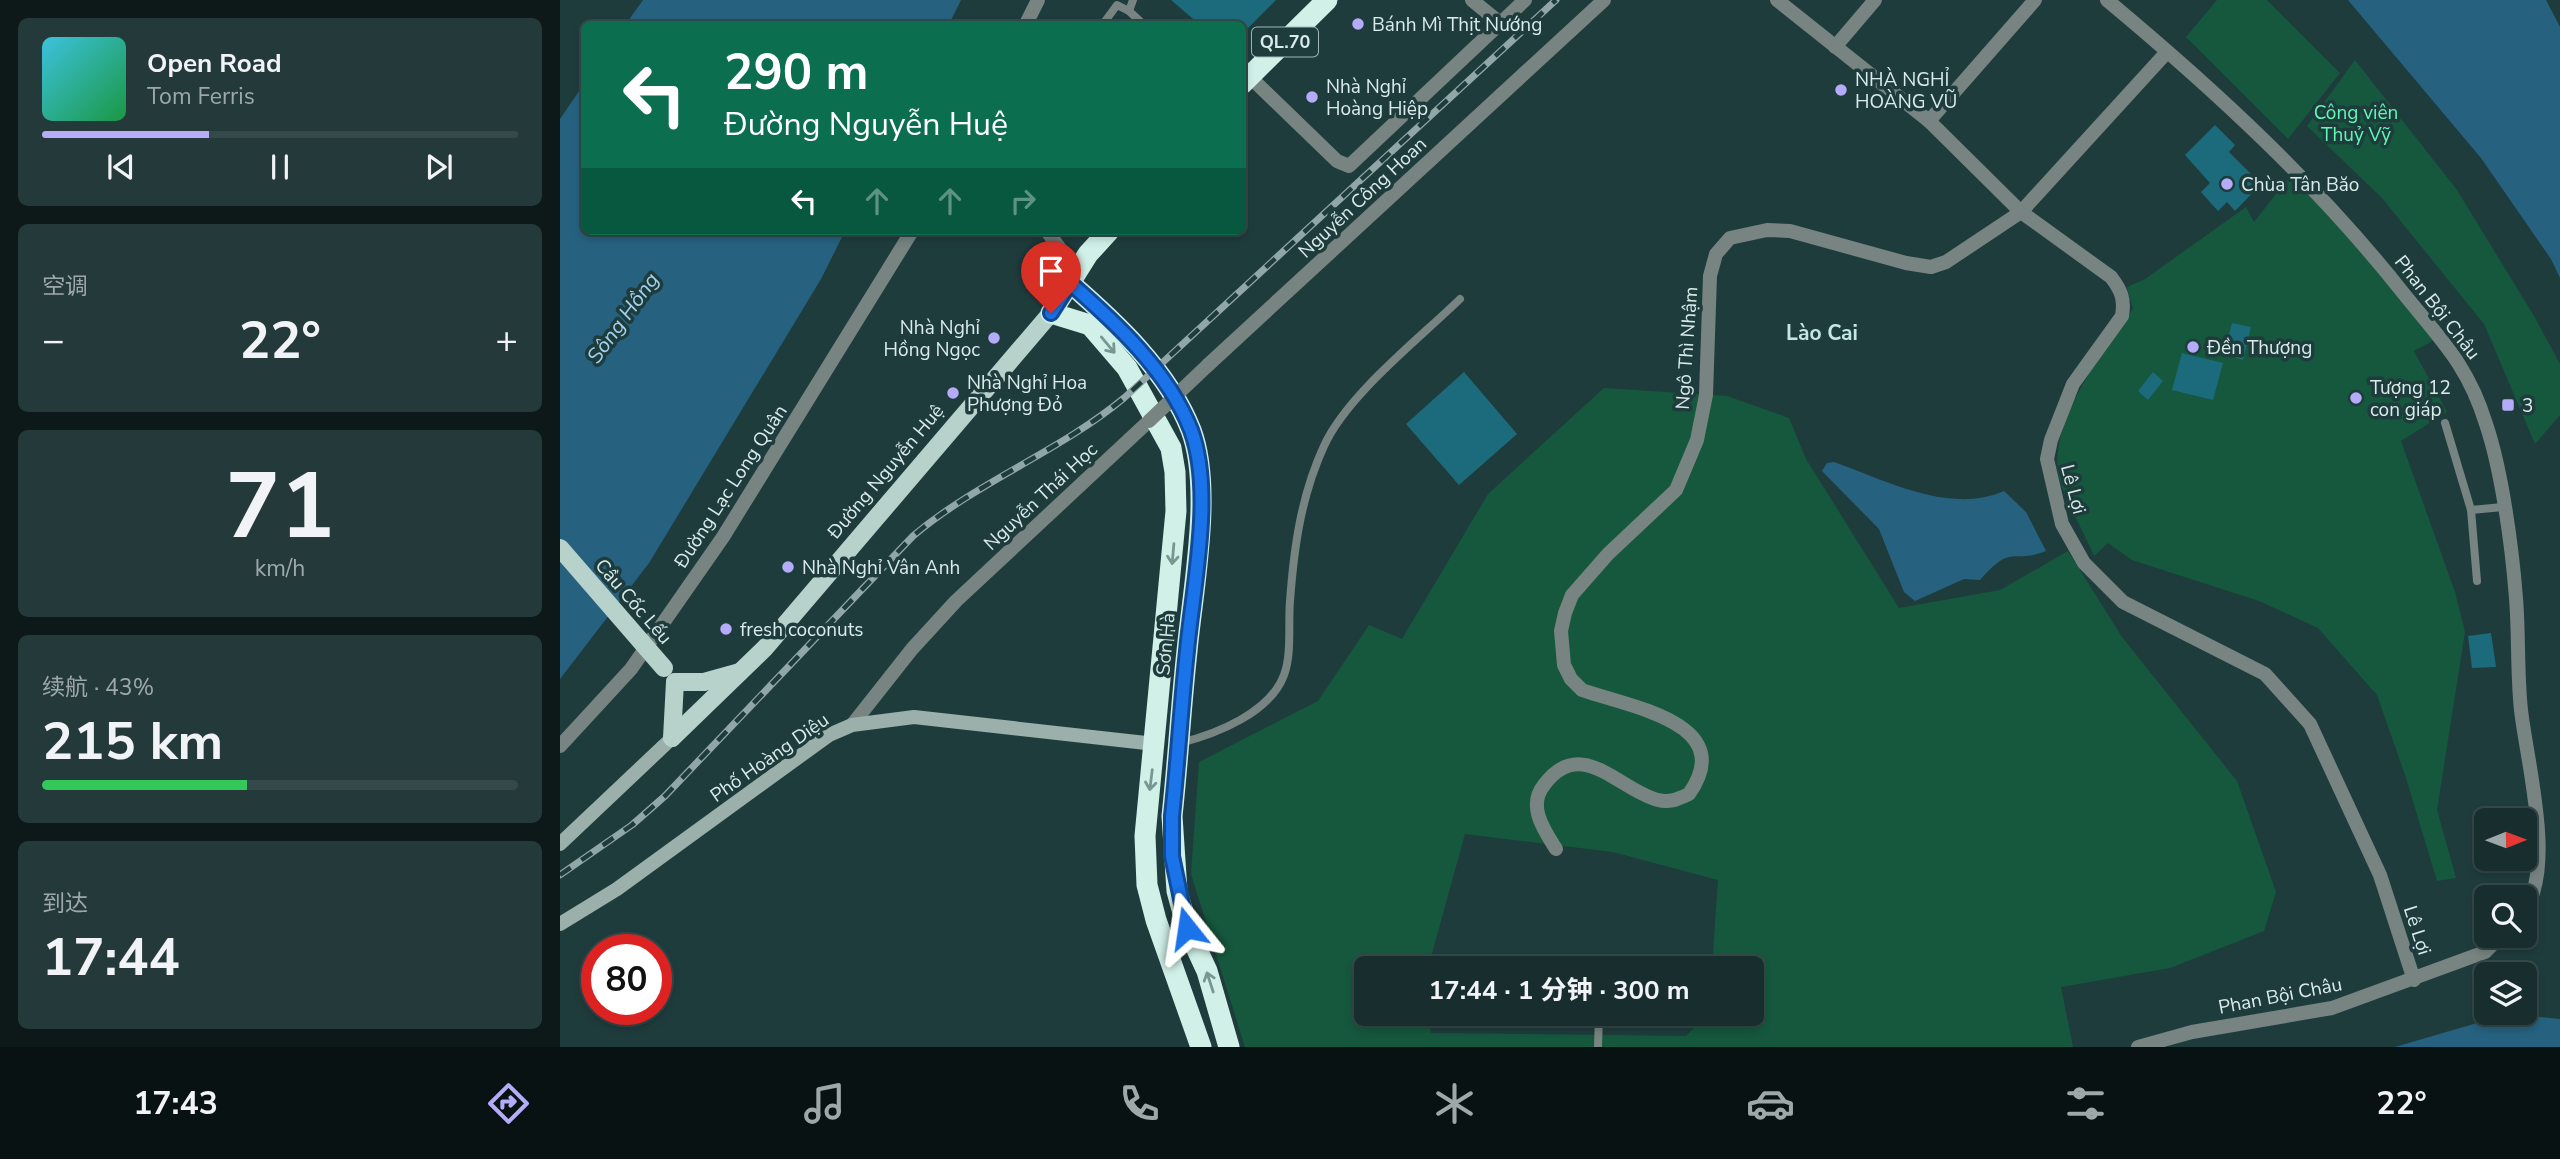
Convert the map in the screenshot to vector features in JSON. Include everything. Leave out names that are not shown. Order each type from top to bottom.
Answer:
[{"type":"highway","name":"QL.70","points":[[1246,80],[1327,0]]},
{"type":"highway","name":"Đường Nguyễn Huệ","points":[[1051,313],[1073,277],[1106,235]]},
{"type":"highway","name":"Sơn Hà","points":[[1073,277],[1165,382],[1190,428],[1199,458],[1199,529],[1172,816],[1177,891],[1187,928],[1207,971],[1229,1047]]},
{"type":"highway","name":"Sơn Hà","points":[[1051,313],[1090,325],[1127,368],[1171,448],[1176,511],[1156,744],[1144,836],[1147,885],[1201,1047]]},
{"type":"highway","points":[[1156,744],[1180,743]]},
{"type":"main road","name":"Đường Nguyễn Huệ","points":[[672,738],[744,671],[1051,313]]},
{"type":"main road","name":"Cầu Cốc Lếu","points":[[560,548],[669,675]]},
{"type":"main road","points":[[672,738],[669,675],[704,682],[744,671]]},
{"type":"street","points":[[1028,21],[1038,0]]},
{"type":"street","points":[[1472,0],[1500,23]]},
{"type":"street","name":"Nguyễn Công Hoan","points":[[1246,80],[1337,161],[1349,166],[1525,0]]},
{"type":"street","name":"Nguyễn Công Hoan","points":[[1208,365],[1604,0]]},
{"type":"street","name":"Lê Lợi","points":[[1777,0],[1929,121],[2021,212],[2112,277],[2124,302],[2122,316],[2073,384],[2051,440],[2047,459],[2062,524],[2084,563],[2123,602],[2265,674],[2310,724],[2380,875],[2414,980]]},
{"type":"street","points":[[1835,47],[1875,0]]},
{"type":"street","points":[[1929,121],[2035,0]]},
{"type":"street","name":"Phan Bội Châu","points":[[2108,0],[2276,149],[2337,212],[2448,344],[2471,382],[2497,461],[2516,595],[2521,707],[2537,833],[2538,870],[2535,885]]},
{"type":"street","name":"Ngô Thì Nhậm","points":[[1556,849],[1541,827],[1537,799],[1541,788],[1558,771],[1582,764],[1597,767],[1654,799],[1665,801],[1676,800],[1689,794],[1702,769],[1704,755],[1700,744],[1679,724],[1582,690],[1571,679],[1564,665],[1561,631],[1572,595],[1608,554],[1676,489],[1697,440],[1706,395],[1710,276],[1716,254],[1730,238],[1746,233],[1790,230],[1931,267],[1956,257],[2021,212],[2167,52]]},
{"type":"street","name":"Đường Lạc Long Quân","points":[[560,746],[631,669],[723,537],[910,235]]},
{"type":"street","points":[[1049,235],[1073,277]]},
{"type":"street","name":"Nguyễn Thái Học","points":[[852,725],[912,649],[956,601],[1208,365]]},
{"type":"street","name":"Phố Hoàng Diệu","points":[[560,924],[617,888],[829,736],[852,725],[914,717],[1156,744]]},
{"type":"street","name":"Đường Nguyễn Huệ","points":[[560,844],[672,738]]},
{"type":"street","name":"Phan Bội Châu","points":[[2138,1047],[2192,1032],[2332,1008],[2414,980],[2488,948]]},
{"type":"lane","points":[[1129,11],[1133,0]]},
{"type":"lane","points":[[1105,21],[1116,5],[1129,11],[1140,21]]},
{"type":"lane","points":[[1180,743],[1207,737],[1242,718],[1277,689],[1286,663],[1292,573],[1300,513],[1325,443],[1345,413],[1461,299]]},
{"type":"lane","points":[[2445,423],[2471,510],[2477,580]]},
{"type":"lane","points":[[2471,510],[2503,507]]},
{"type":"lane","points":[[1598,1047],[1599,1026]]},
{"type":"green space","points":[[2217,0],[2267,0],[2340,73],[2288,139],[2186,37]]},
{"type":"green space","name":"Công viên Thuỷ Vỹ","points":[[2355,60],[2457,190],[2560,364],[2560,415],[2535,444],[2484,324],[2382,198],[2307,126]]},
{"type":"green space","points":[[2294,171],[2356,227],[2420,310],[2434,340],[2414,351],[2447,412],[2401,441],[2455,592],[2465,632],[2437,810],[2456,878],[2437,881],[2406,778],[2377,695],[2318,628],[2259,601],[2132,560],[2108,543],[2094,556],[2060,481],[2058,451],[2063,430],[2082,386],[2133,309],[2127,287],[2145,279],[2246,207],[2254,222]]},
{"type":"green space","points":[[1604,388],[1727,396],[1789,418],[1806,459],[1899,608],[2000,590],[2068,551],[2122,637],[2237,781],[2276,892],[2264,931],[2170,968],[2061,987],[2073,1047],[1245,1047],[1191,874],[1199,762],[1318,701],[1369,625],[1402,639],[1488,494]],"holes":[[[1465,834],[1613,852],[1718,880],[1713,956],[1764,956],[1764,1026],[1696,1026],[1686,1036],[1431,1033],[1430,1026],[1354,1026],[1354,956],[1431,956]]]},
{"type":"water","points":[[643,0],[961,0],[950,21],[628,21]]},
{"type":"water","points":[[2348,0],[2546,0],[2560,27],[2560,278],[2551,259],[2481,158]]},
{"type":"water","name":"Sông Hồng","points":[[581,88],[581,235],[843,235],[821,279],[649,563],[560,679],[560,119]]},
{"type":"water","points":[[1834,462],[1896,485],[1940,497],[1962,499],[2004,491],[2026,512],[2046,551],[2006,558],[1980,580],[1964,579],[1915,601],[1904,592],[1879,529],[1822,471],[1827,463]]},
{"type":"water","points":[[2537,1017],[2560,1019],[2560,1047],[2395,1047],[2474,1024],[2537,1025]]},
{"type":"building","points":[[1171,0],[1276,0],[1246,30],[1246,21],[1196,21]]},
{"type":"building","points":[[2215,125],[2235,145],[2229,152],[2261,184],[2235,211],[2227,202],[2218,211],[2201,192],[2210,183],[2185,155]]},
{"type":"building","points":[[2232,323],[2251,327],[2243,360],[2224,354]]},
{"type":"building","points":[[2182,353],[2223,363],[2213,400],[2172,390]]},
{"type":"building","points":[[1464,372],[1517,434],[1459,485],[1406,424]]},
{"type":"building","points":[[2153,372],[2163,381],[2148,400],[2138,391]]},
{"type":"building","points":[[2491,633],[2496,667],[2472,668],[2468,636]]},
{"type":"railway","points":[[560,875],[632,825],[665,796],[913,536],[938,516],[1073,435],[1124,398],[1556,0]]},
{"type":"place","name":"Bánh Mì Thịt Nướng","points":[[1358,24]]},
{"type":"place","name":"NHÀ NGHỈ HOÀNG VŨ","points":[[1841,90]]},
{"type":"place","name":"Nhà Nghỉ Hoàng Hiệp","points":[[1312,97]]},
{"type":"place","name":"Chùa Tân Băo","points":[[2227,184]]},
{"type":"place","name":"Nhà Nghỉ Hồng Ngọc","points":[[994,338]]},
{"type":"place","name":"Đền Thượng","points":[[2193,347]]},
{"type":"place","name":"Nhà Nghỉ Hoa Phượng Đỏ","points":[[953,393]]},
{"type":"place","name":"Tượng 12 con giáp","points":[[2356,398]]},
{"type":"place","name":"3","points":[[2508,405]]},
{"type":"place","name":"Nhà Nghỉ Vân Anh","points":[[788,567]]},
{"type":"place","name":"fresh coconuts","points":[[726,629]]},
{"type":"district","name":"Lào Cai","points":[[1822,333]]},
{"type":"route","points":[[1051,313],[1070,283],[1092,302],[1135,346],[1165,382],[1190,428],[1199,458],[1199,529],[1172,816],[1172,856],[1177,891],[1187,928]]}]
